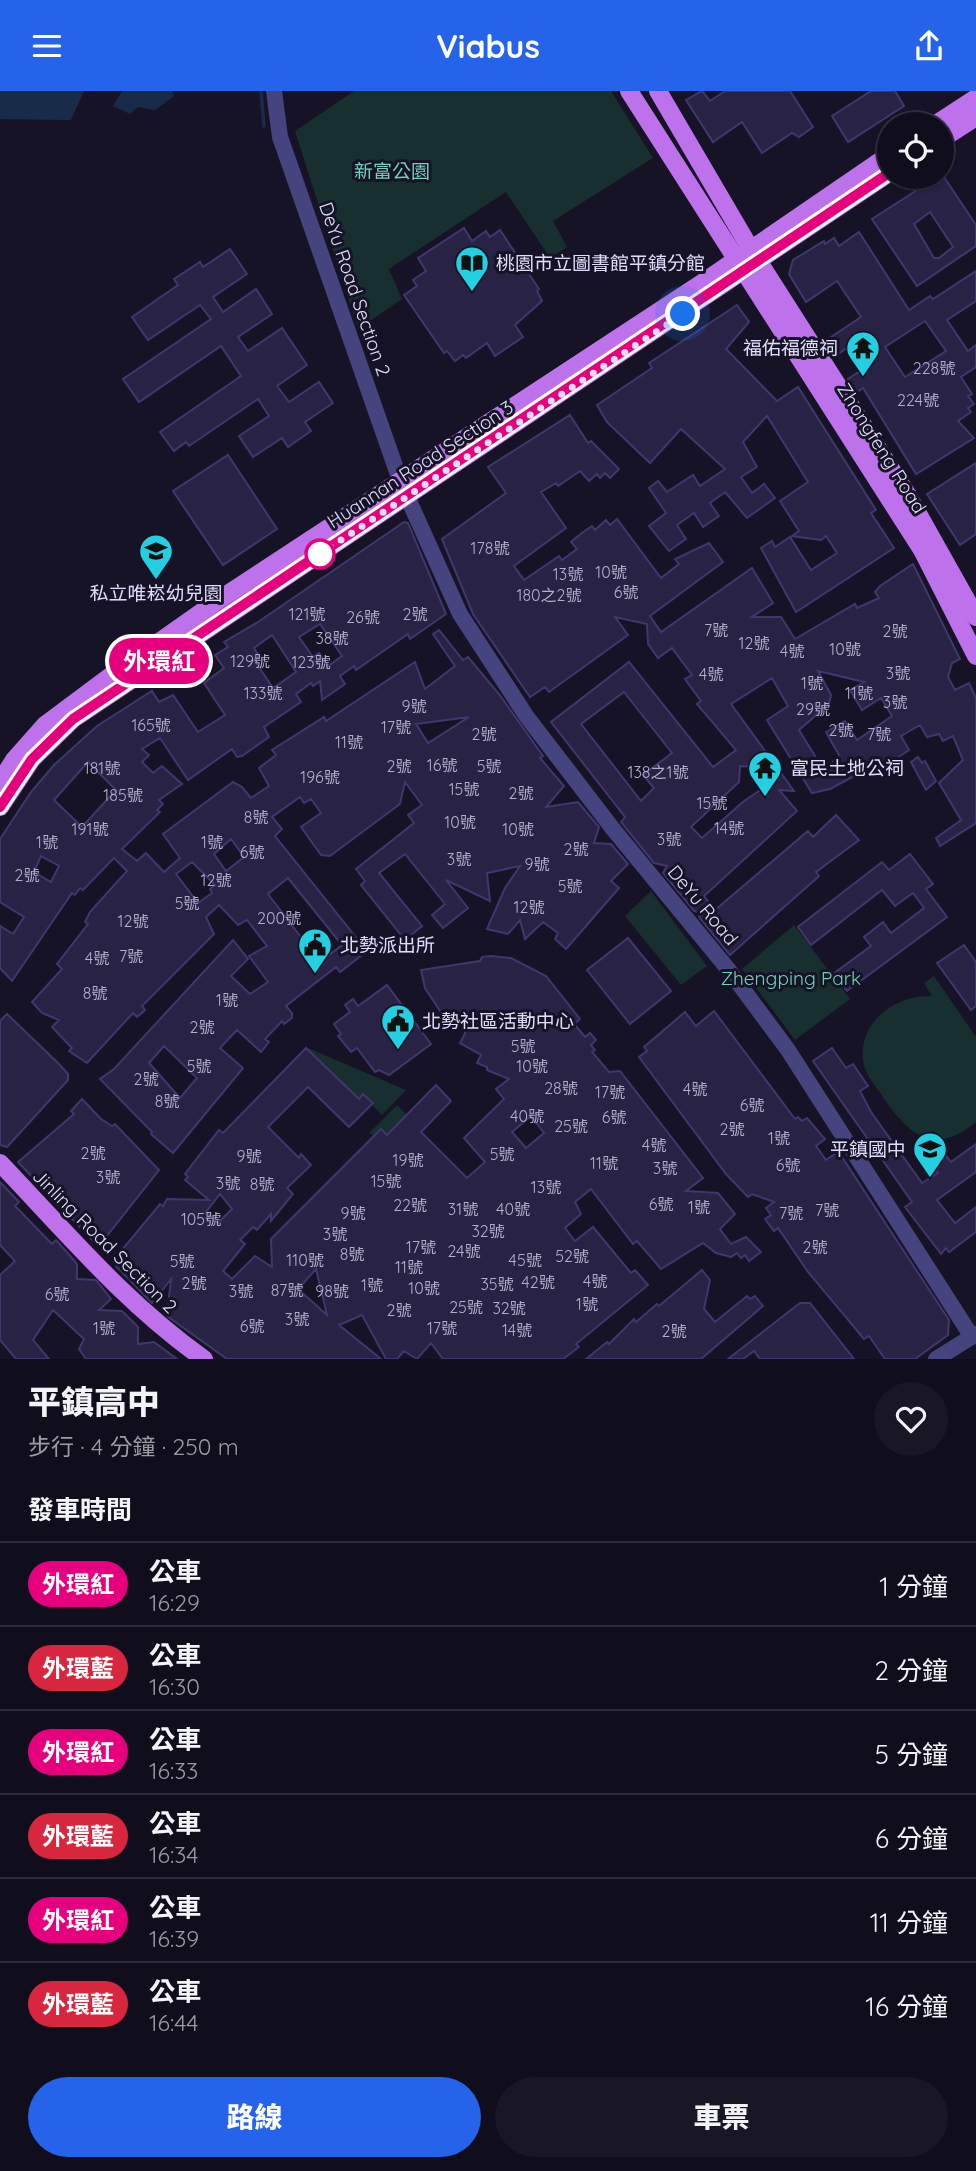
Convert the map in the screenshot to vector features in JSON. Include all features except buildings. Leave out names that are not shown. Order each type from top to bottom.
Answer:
[{"type":"main road","name":"Zhongfeng Road","points":[[629,91],[907,493],[976,617]]},
{"type":"main road","name":"Zhongfeng Road","points":[[657,91],[747,260],[922,550],[976,656]]},
{"type":"main road","points":[[954,112],[976,98]]},
{"type":"main road","points":[[954,131],[976,117]]},
{"type":"main road","points":[[747,260],[877,164]]},
{"type":"main road","points":[[747,260],[877,180]]},
{"type":"main road","name":"Huannan Road Section 3","points":[[0,807],[32,759],[73,719],[404,491],[747,260]]},
{"type":"main road","name":"Huannan Road Section 3","points":[[0,782],[14,760],[45,725],[101,684],[220,599],[404,491]]},
{"type":"main road","name":"Jinling Road Section 2","points":[[0,1163],[126,1296],[204,1359]]},
{"type":"street","name":"DeYu Road Section 2","points":[[274,91],[280,137],[404,491]]},
{"type":"street","name":"DeYu Road","points":[[404,491],[460,614],[527,717],[613,829],[728,969],[788,1050],[974,1335]]},
{"type":"street","points":[[938,1358],[974,1335]]},
{"type":"green space","name":"新富公園","points":[[354,91],[611,91],[653,158],[553,221],[567,247],[550,258],[506,192],[389,269],[402,299],[358,329],[295,131]]},
{"type":"green space","points":[[651,891],[707,966],[681,985],[625,916]]},
{"type":"green space","name":"Zhengping Park","points":[[794,925],[850,999],[795,1040],[742,969]]},
{"type":"green space","points":[[934,976],[976,1037],[976,1122],[962,1132],[938,1140],[927,1138],[906,1126],[869,1077],[863,1061],[863,1047],[873,1023],[893,1005],[918,997],[932,996],[924,983]]},
{"type":"green space","points":[[308,1048],[406,1090],[382,1115],[370,1103],[364,1109],[311,1056]]},
{"type":"green space","points":[[397,1105],[409,1117],[387,1141],[369,1133]]},
{"type":"water","points":[[0,91],[84,91],[71,120],[0,119]]},
{"type":"water","points":[[122,91],[172,91],[174,96],[155,110],[138,107],[130,114],[113,106]]},
{"type":"waterway","points":[[261,91],[264,126]]},
{"type":"bus line","name":"外環紅","points":[[0,807],[32,759],[73,719],[261,592],[407,499],[877,181]]},
{"type":"place","name":"桃園市立圖書館平鎮分館","points":[[472,293]]},
{"type":"place","name":"福佑福德祠","points":[[863,378]]},
{"type":"place","name":"私立唯崧幼兒園","points":[[156,581]]},
{"type":"place","name":"富民土地公祠","points":[[765,798]]},
{"type":"place","name":"北勢派出所","points":[[315,975]]},
{"type":"place","name":"北勢社區活動中心","points":[[398,1051]]},
{"type":"place","name":"平鎮國中","points":[[930,1179]]},
{"type":"route","points":[[320,554],[407,499],[683,314]]}]
